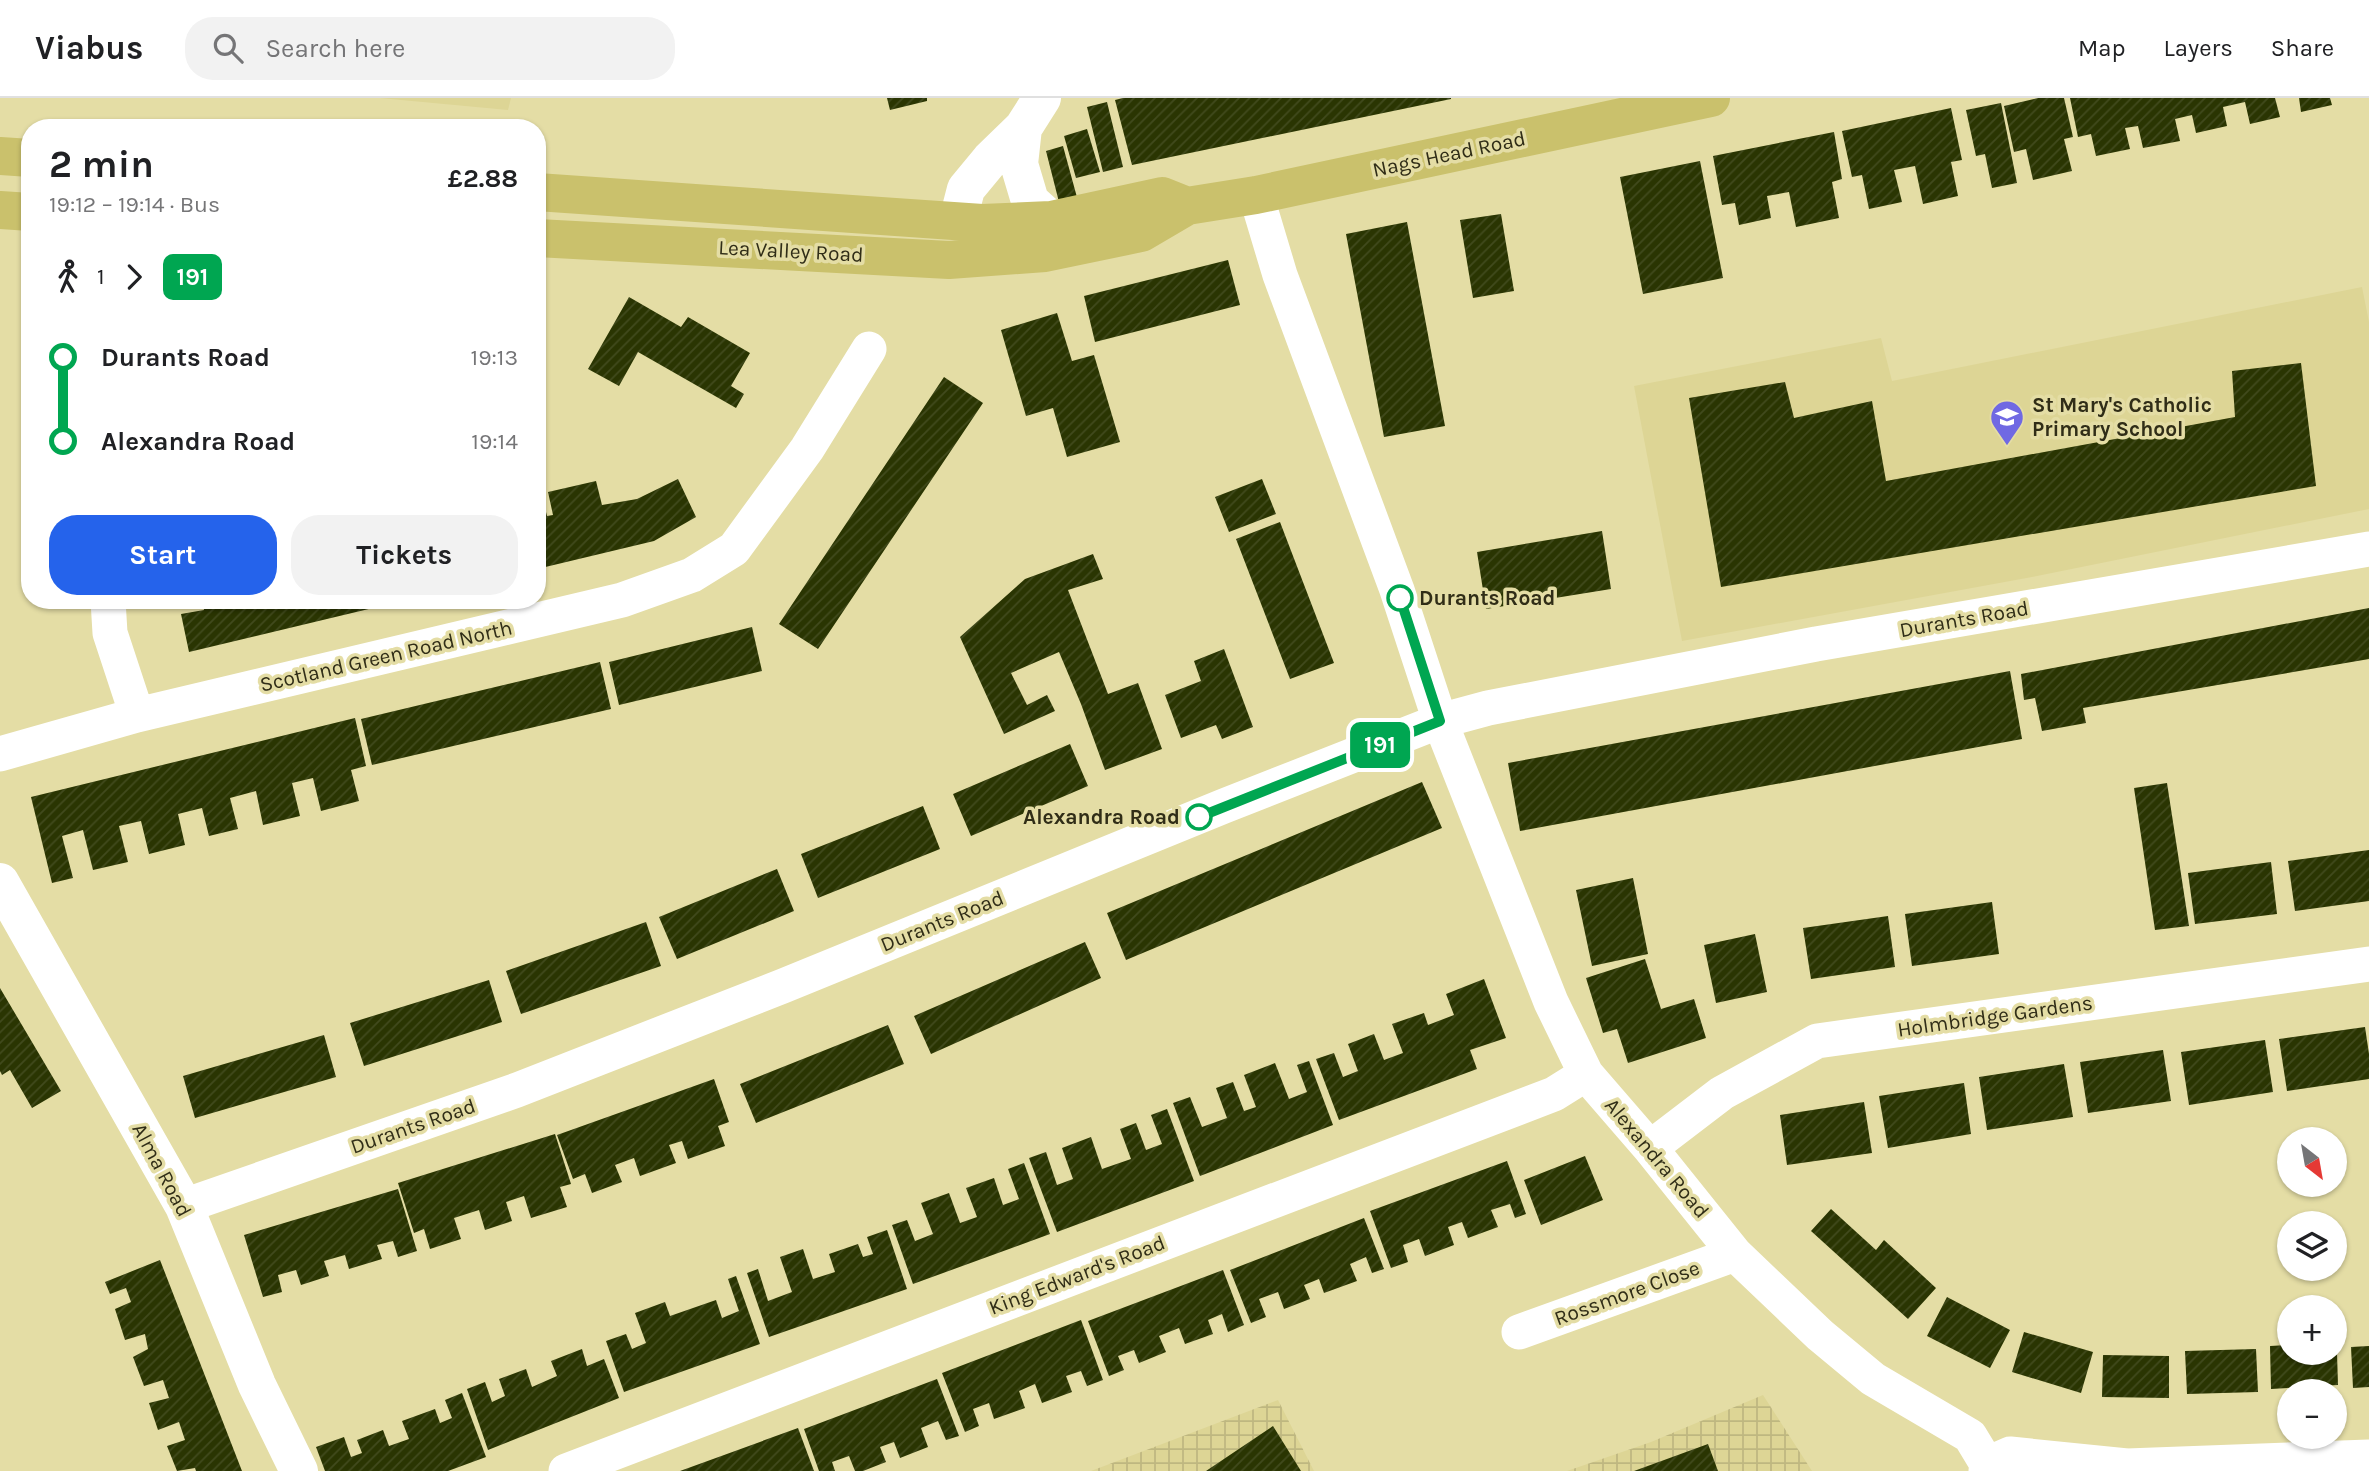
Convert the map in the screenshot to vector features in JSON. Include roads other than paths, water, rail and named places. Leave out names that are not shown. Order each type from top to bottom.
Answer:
[{"type":"main road","name":"Nags Head Road","points":[[1186,206],[1256,195],[1710,98]]},
{"type":"main road","points":[[0,156],[21,157]]},
{"type":"main road","name":"Lea Valley Road","points":[[546,193],[958,220],[957,234],[963,243],[1141,233],[1186,206]]},
{"type":"main road","points":[[0,210],[21,211]]},
{"type":"main road","name":"Lea Valley Road","points":[[546,238],[949,260],[1048,237]]},
{"type":"street","points":[[958,220],[966,189],[1032,113]]},
{"type":"street","points":[[1032,113],[1018,164],[1030,201],[1048,237]]},
{"type":"street","name":"Alexandra Road","points":[[1256,195],[1280,275],[1397,590],[1440,721],[1551,1002],[1586,1073],[1735,1254],[1820,1335],[1873,1379],[1970,1436],[1987,1467]]},
{"type":"street","name":"Scotland Green Road North","points":[[0,754],[137,715],[622,600],[692,575],[734,549],[807,449],[869,349]]},
{"type":"street","name":"Durants Road","points":[[184,1206],[517,1090],[783,986],[1211,811],[1440,721],[1488,708],[1816,644],[2369,549]]},
{"type":"street","points":[[109,609],[110,633],[137,715]]},
{"type":"street","name":"Alma Road","points":[[0,882],[184,1206],[257,1385],[299,1471]]},
{"type":"street","name":"Holmbridge Gardens","points":[[1650,1148],[1721,1093],[1817,1041],[2369,964]]},
{"type":"street","name":"King Edward's Road","points":[[565,1471],[1554,1094],[1586,1073]]},
{"type":"street","name":"Rossmore Close","points":[[1519,1332],[1735,1254]]},
{"type":"street","points":[[1987,1467],[2010,1454],[2127,1466],[2369,1457]]},
{"type":"place","name":"St Mary's Catholic Primary School","points":[[2007,447]]},
{"type":"place","name":"Durants Road","points":[[1400,598]]},
{"type":"place","name":"Alexandra Road","points":[[1199,817]]}]
